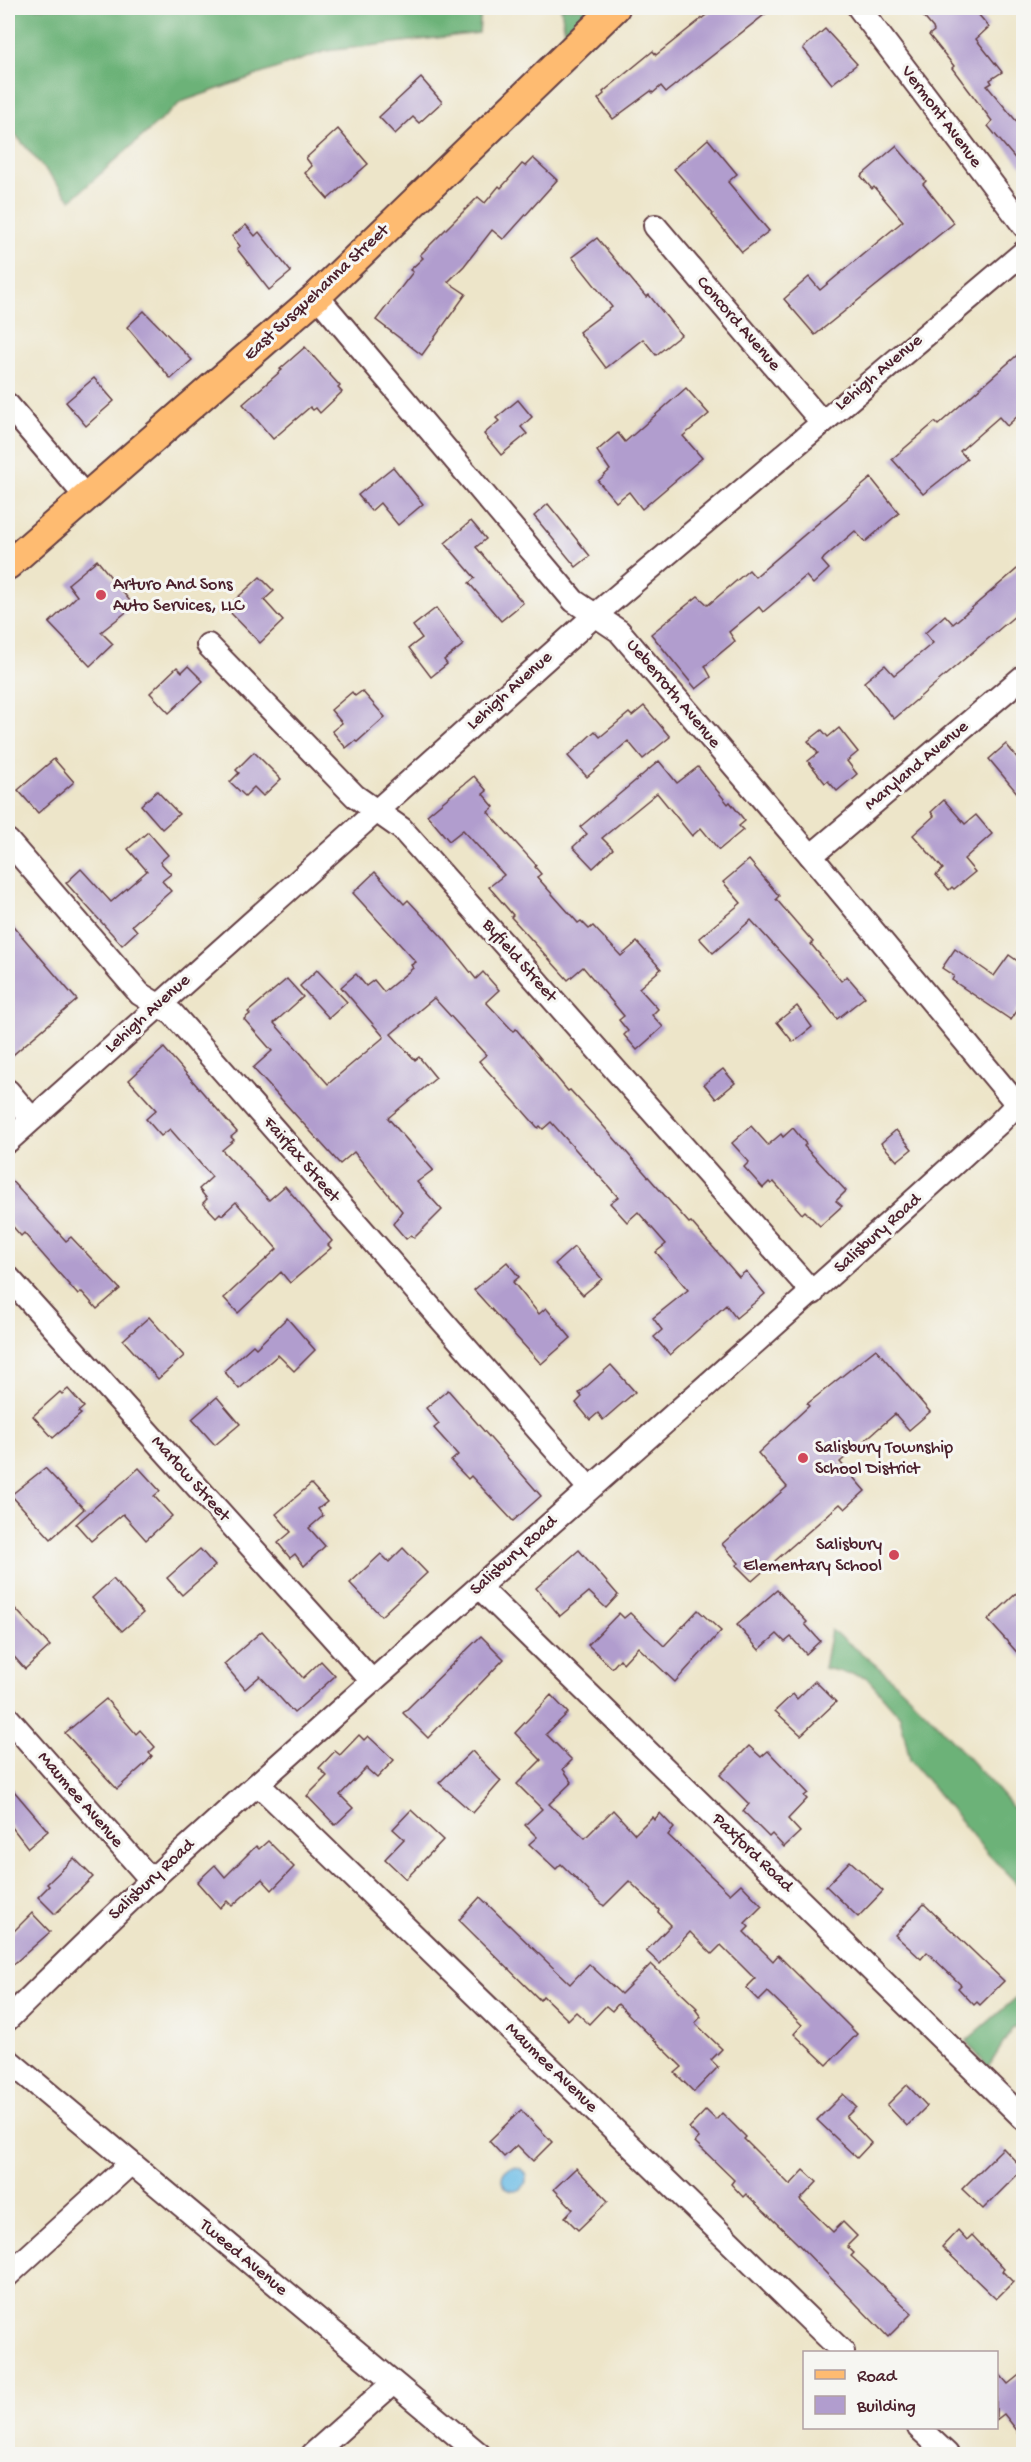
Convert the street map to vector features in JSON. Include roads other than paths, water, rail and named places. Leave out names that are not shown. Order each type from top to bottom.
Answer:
[{"type":"main road","name":"East Susquehanna Street","points":[[8,565],[317,296],[615,8]]},
{"type":"street","name":"Vermont Avenue","points":[[859,8],[1023,226]]},
{"type":"street","name":"Concord Avenue","points":[[655,226],[822,421]]},
{"type":"street","name":"Lehigh Avenue","points":[[8,1141],[594,616],[1023,252]]},
{"type":"street","name":"Ueberroth Avenue","points":[[317,296],[574,601],[619,631],[1020,1100]]},
{"type":"street","points":[[8,405],[86,497]]},
{"type":"street","name":"Byfield Street","points":[[208,645],[355,796],[402,829],[813,1293]]},
{"type":"street","name":"Maryland Avenue","points":[[811,856],[1023,676]]},
{"type":"street","name":"Fairfax Street","points":[[8,841],[140,994],[173,1014],[589,1488]]},
{"type":"street","points":[[8,1091],[32,1119]]},
{"type":"street","name":"Salisbury Road","points":[[8,2019],[179,1854],[372,1681],[480,1588],[589,1488],[813,1293],[1020,1100]]},
{"type":"street","name":"Marlow Street","points":[[8,1277],[372,1681]]},
{"type":"street","name":"Paxford Road","points":[[480,1588],[1023,2119]]},
{"type":"street","name":"Maumee Avenue","points":[[8,1718],[152,1881]]},
{"type":"street","name":"Maumee Avenue","points":[[258,1784],[842,2351]]},
{"type":"street","name":"Tweed Avenue","points":[[8,2060],[479,2454]]},
{"type":"street","points":[[8,2275],[130,2164]]},
{"type":"street","points":[[313,2454],[393,2383]]},
{"type":"street","points":[[922,2429],[947,2454]]},
{"type":"water","points":[[514,2167],[523,2170],[526,2179],[523,2188],[514,2191],[505,2188],[502,2179],[505,2170]]},
{"type":"place","name":"Arturo And Sons Auto Services, LLC","points":[[101,595]]},
{"type":"place","name":"Salisbury Township School District","points":[[803,1458]]},
{"type":"place","name":"Salisbury Elementary School","points":[[894,1555]]}]
